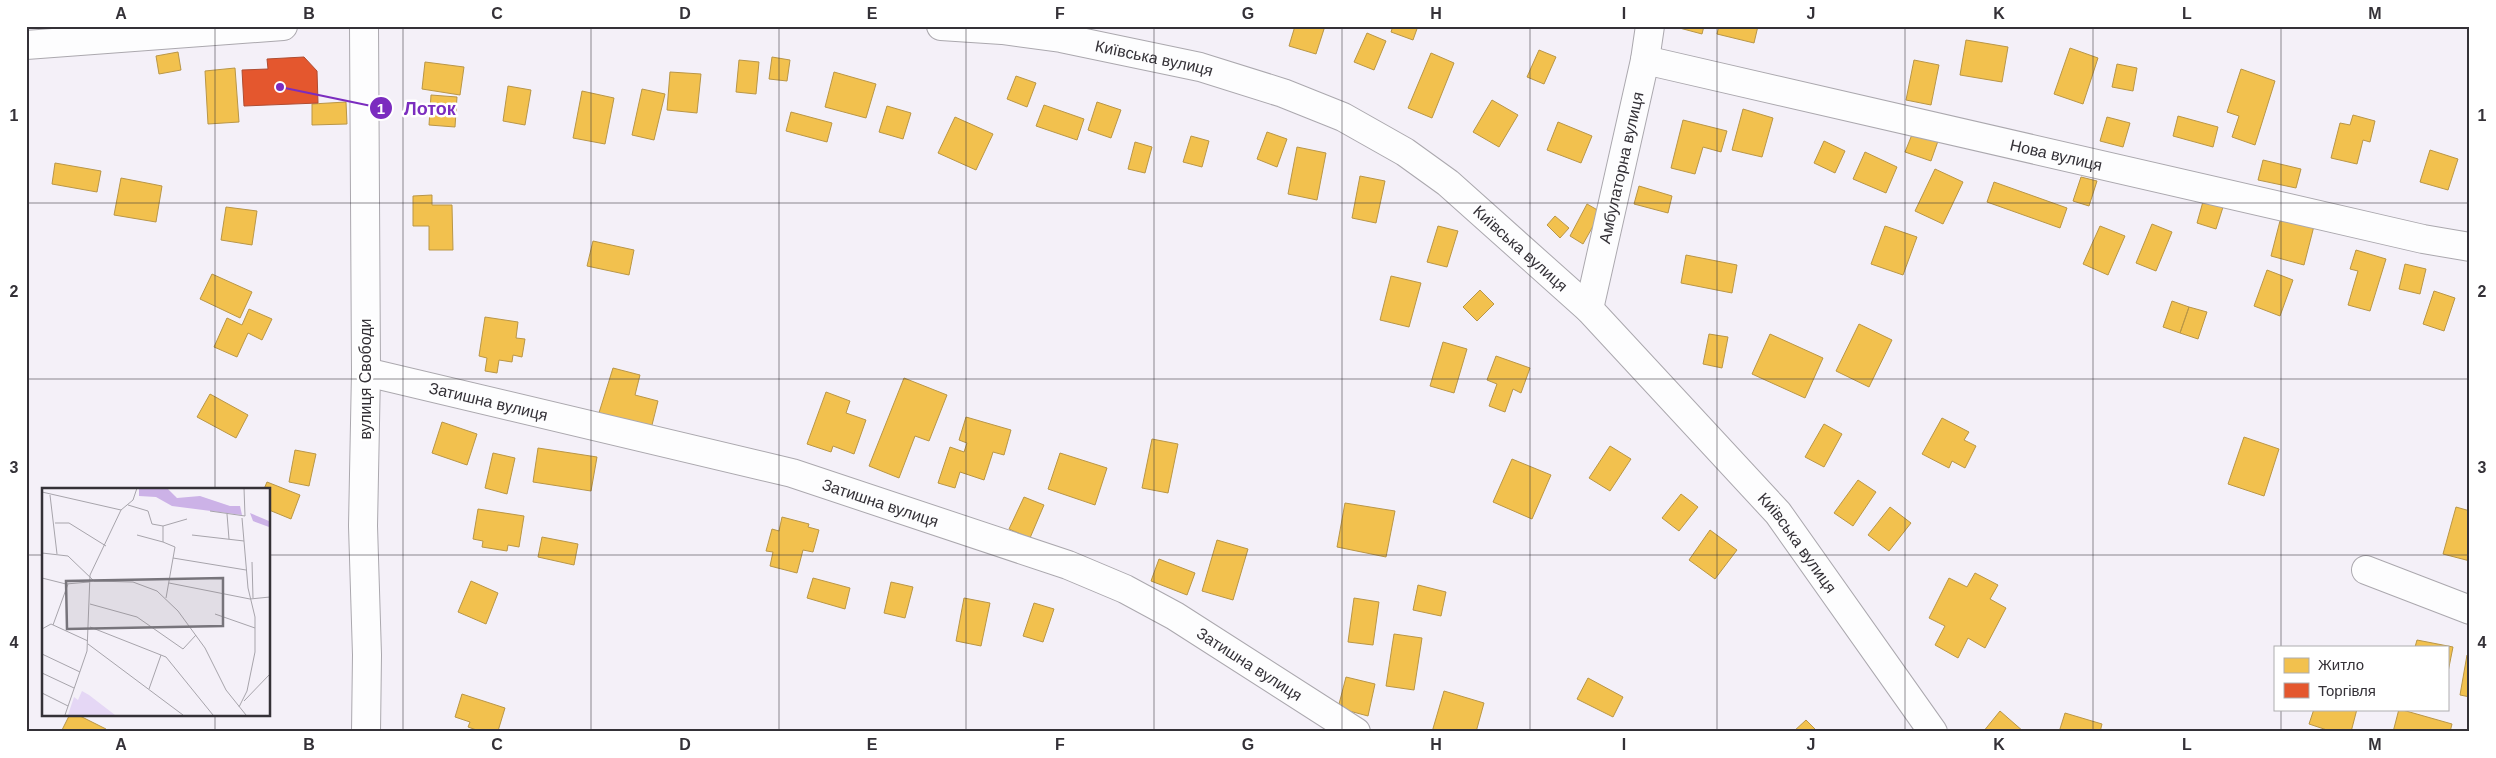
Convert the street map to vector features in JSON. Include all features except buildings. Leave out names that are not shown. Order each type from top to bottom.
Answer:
[{"type":"street","points":[[28,49],[283,26]]},
{"type":"street","name":"вулиця Свободи","points":[[364,26],[366,372],[363,526],[367,655],[366,732]]},
{"type":"street","name":"Київська вулиця","points":[[941,26],[1002,30],[1061,38],[1191,65],[1283,93],[1343,117],[1405,152],[1448,183],[1589,309],[1778,513],[1933,732]]},
{"type":"street","name":"Амбулаторна вулиця","points":[[1589,309],[1645,60],[1650,26]]},
{"type":"street","name":"Нова вулиця","points":[[1645,60],[2413,237],[2470,247]]},
{"type":"street","name":"Затишна вулиця","points":[[366,372],[792,473],[1068,565],[1125,589],[1175,616],[1356,732]]},
{"type":"street","points":[[2366,570],[2470,610]]},
{"type":"place","name":"Лоток","points":[[280,87]]}]
